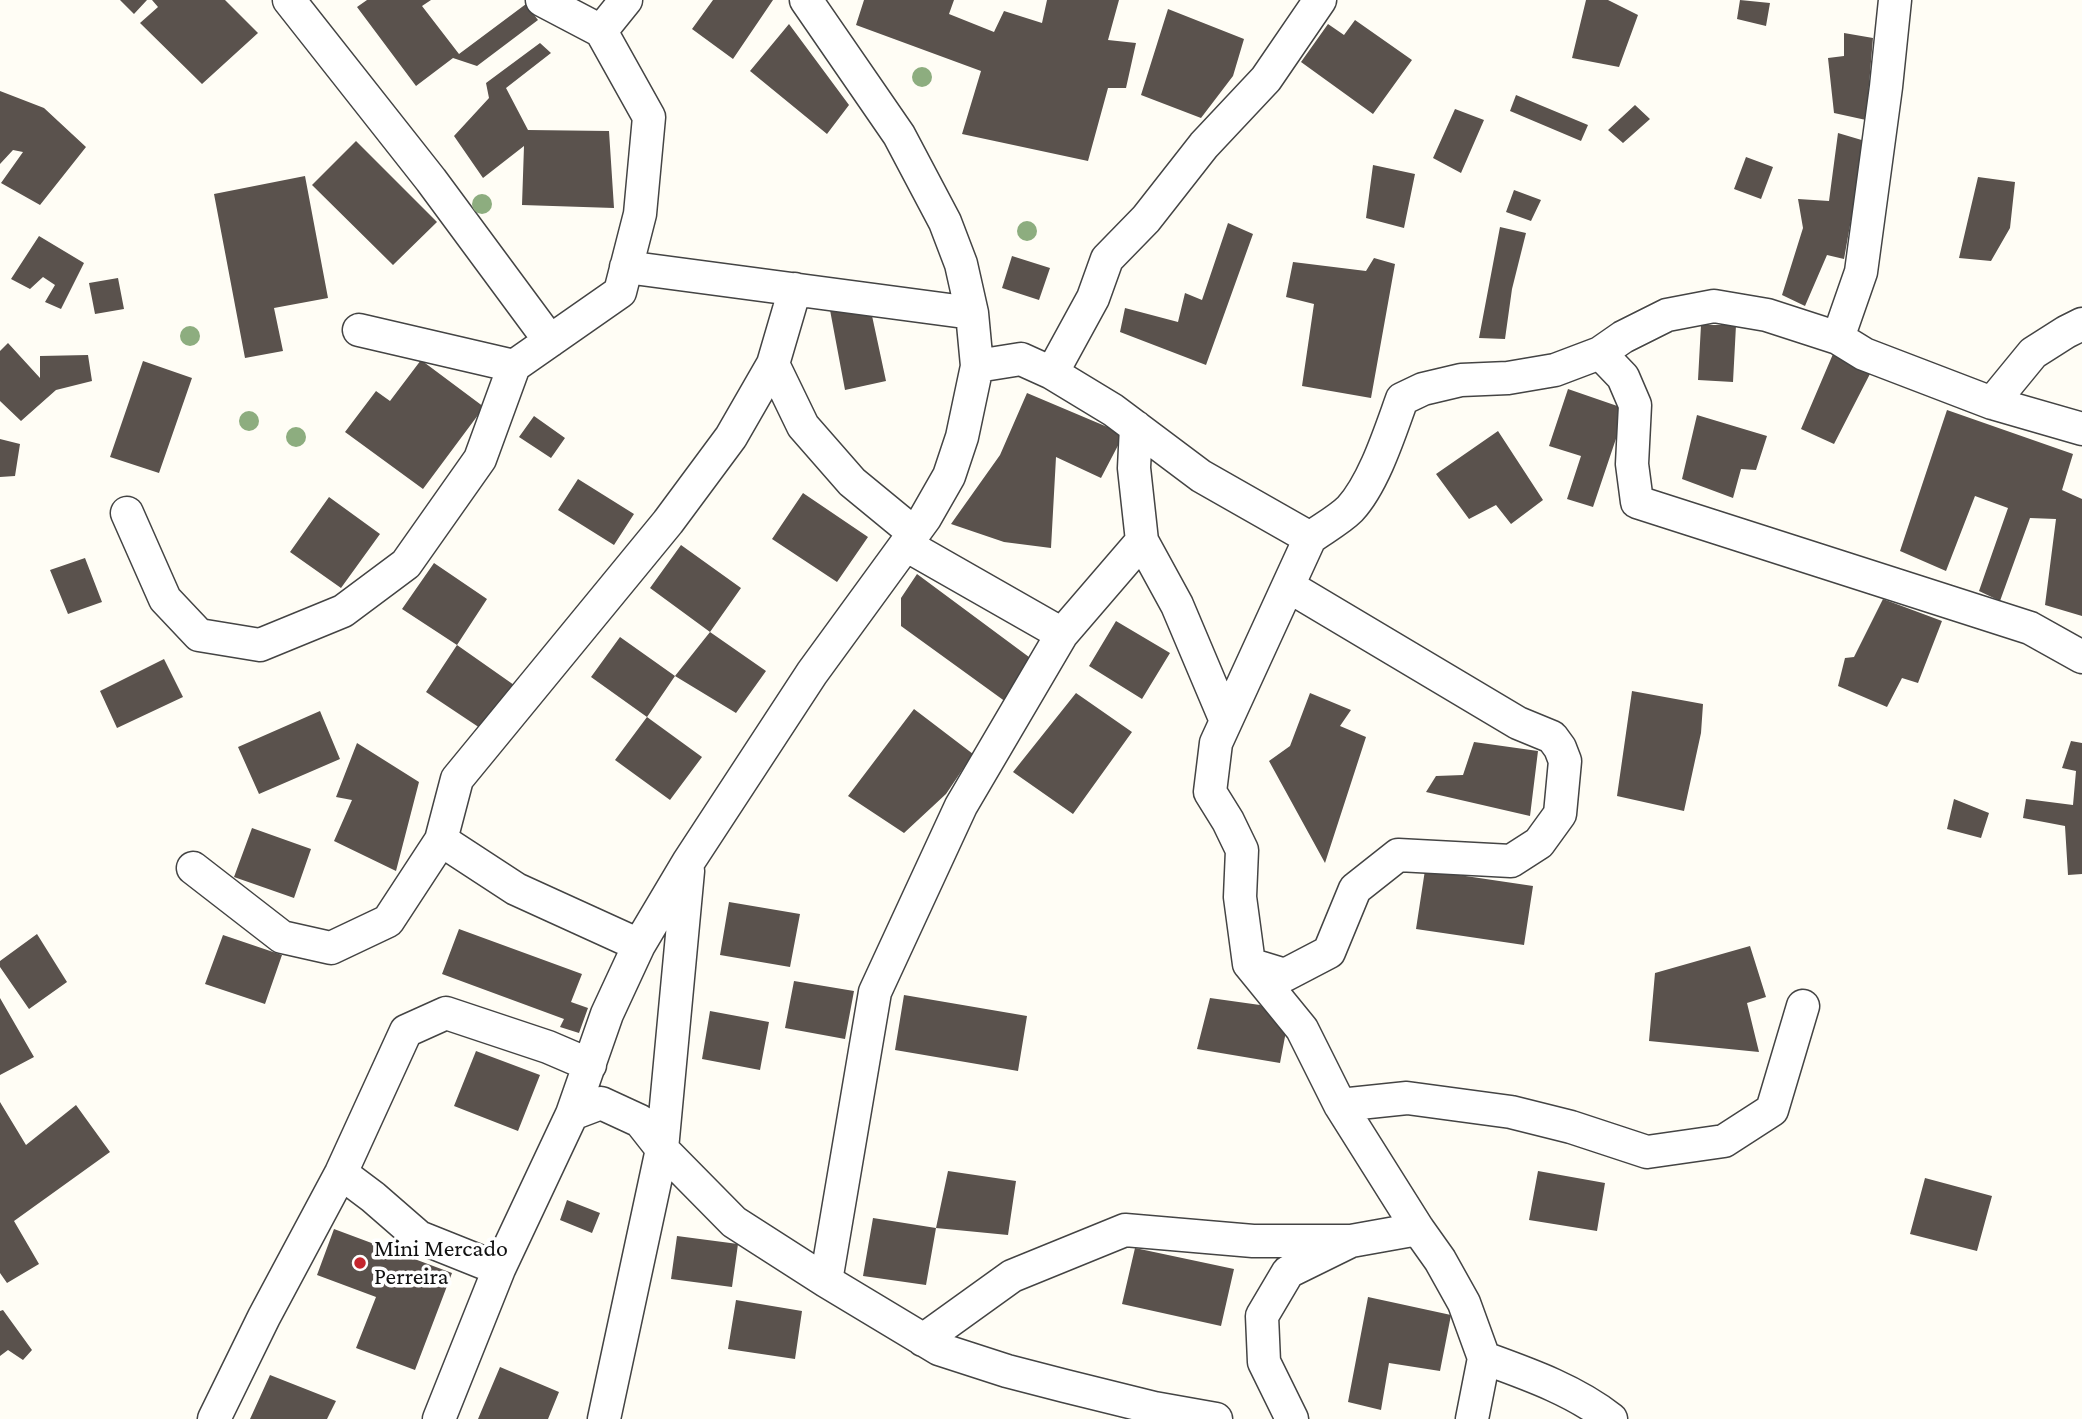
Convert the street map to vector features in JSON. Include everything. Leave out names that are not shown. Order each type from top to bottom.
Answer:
[{"type":"street","points":[[289,0],[431,180],[550,341]]},
{"type":"street","points":[[127,513],[165,600],[199,635],[260,645],[343,611],[406,564],[480,459],[514,366],[620,292],[640,214],[649,117],[601,31],[542,0]]},
{"type":"street","points":[[601,31],[626,0]]},
{"type":"street","points":[[439,1419],[499,1269],[572,1114],[607,1014],[639,945],[689,862],[812,673],[925,518],[949,476],[962,437],[977,366],[972,313],[961,264],[945,222],[899,135],[806,0]]},
{"type":"street","points":[[1052,373],[1093,298],[1107,260],[1146,219],[1204,145],[1266,79],[1320,0]]},
{"type":"street","points":[[1838,338],[1861,272],[1895,0]]},
{"type":"street","points":[[626,267],[972,313]]},
{"type":"street","points":[[193,868],[282,937],[331,948],[388,921],[442,840],[457,779],[668,522],[731,438],[773,364],[795,289]]},
{"type":"street","points":[[1472,1419],[1484,1358],[1464,1303],[1440,1260],[1340,1105],[1302,1029],[1249,964],[1240,897],[1242,850],[1210,792],[1216,743],[1310,538],[1349,510],[1363,491],[1402,399],[1423,389],[1461,380],[1508,378],[1555,370],[1600,354],[1623,337],[1667,316],[1714,306],[1767,315],[1838,338],[1864,354],[1992,402],[2082,429]]},
{"type":"street","points":[[1992,402],[2033,354],[2082,324]]},
{"type":"street","points":[[359,330],[514,366]]},
{"type":"street","points":[[1600,354],[1623,377],[1634,405],[1632,464],[1637,502],[2030,628],[2082,657]]},
{"type":"street","points":[[977,366],[1021,359],[1052,373],[1112,410],[1202,476],[1310,538]]},
{"type":"street","points":[[773,364],[803,426],[852,482],[910,539],[1062,634]]},
{"type":"street","points":[[1136,427],[1135,468],[1142,541],[1177,605],[1226,721]]},
{"type":"street","points":[[826,1281],[875,992],[961,806],[1062,634],[1142,541]]},
{"type":"street","points":[[1249,964],[1285,975],[1329,952],[1355,888],[1398,855],[1511,861],[1539,843],[1560,814],[1565,761],[1552,737],[1518,723],[1288,586]]},
{"type":"street","points":[[442,840],[516,889],[639,945]]},
{"type":"street","points":[[604,1419],[662,1149],[689,862]]},
{"type":"street","points":[[1340,1105],[1407,1098],[1511,1112],[1571,1127],[1647,1152],[1724,1141],[1772,1110],[1803,1006]]},
{"type":"street","points":[[214,1419],[264,1317],[341,1173],[406,1031],[446,1013],[548,1047],[590,1065]]},
{"type":"street","points":[[572,1114],[601,1104],[640,1121],[662,1149],[734,1222],[939,1349],[1030,1377],[1154,1408],[1216,1419]]},
{"type":"street","points":[[341,1173],[419,1237],[499,1269]]},
{"type":"street","points":[[923,1340],[1012,1276],[1125,1230],[1254,1241],[1351,1241],[1418,1229]]},
{"type":"street","points":[[1292,1419],[1264,1362],[1262,1317],[1288,1272],[1351,1241]]},
{"type":"street","points":[[1484,1358],[1544,1380],[1599,1409],[1611,1419]]},
{"type":"building","points":[[120,0],[147,0],[134,14]]},
{"type":"building","points":[[152,0],[225,0],[258,33],[202,84],[140,23],[158,7]]},
{"type":"building","points":[[367,0],[431,0],[422,6],[459,54],[526,4],[538,20],[477,66],[453,58],[416,86],[357,7]]},
{"type":"building","points":[[713,0],[773,0],[733,59],[692,29]]},
{"type":"building","points":[[864,0],[954,0],[949,14],[994,32],[1004,11],[1042,23],[1047,0],[1119,0],[1108,40],[1136,43],[1126,88],[1108,88],[1088,161],[962,134],[981,71],[856,25]]},
{"type":"building","points":[[1586,0],[1608,0],[1638,15],[1619,67],[1572,58]]},
{"type":"building","points":[[1740,0],[1770,3],[1766,26],[1737,19]]},
{"type":"building","points":[[1168,9],[1244,39],[1233,76],[1201,118],[1141,95]]},
{"type":"building","points":[[1355,20],[1412,60],[1373,114],[1301,62],[1328,24],[1344,35]]},
{"type":"building","points":[[789,24],[849,105],[827,134],[750,71]]},
{"type":"building","points":[[1844,33],[1873,38],[1866,120],[1834,113],[1828,58],[1844,56]]},
{"type":"building","points":[[540,43],[551,53],[506,88],[528,130],[609,131],[614,208],[522,205],[524,146],[483,178],[454,136],[489,98],[486,83]]},
{"type":"building","points":[[0,91],[44,108],[86,147],[40,205],[1,183],[23,152],[13,150],[0,164]]},
{"type":"building","points":[[1516,95],[1588,125],[1581,141],[1510,111]]},
{"type":"building","points":[[1635,105],[1650,119],[1623,143],[1608,130]]},
{"type":"building","points":[[1455,109],[1484,120],[1461,173],[1433,158]]},
{"type":"building","points":[[1838,133],[1865,141],[1844,259],[1827,255],[1805,306],[1782,295],[1803,228],[1798,199],[1829,201]]},
{"type":"building","points":[[356,141],[437,222],[393,265],[312,185]]},
{"type":"building","points":[[1746,157],[1773,167],[1761,199],[1734,189]]},
{"type":"building","points":[[1373,165],[1415,174],[1404,228],[1366,218]]},
{"type":"building","points":[[305,176],[328,298],[274,308],[283,351],[245,358],[214,194]]},
{"type":"building","points":[[1978,177],[2015,182],[2010,228],[1991,261],[1959,258]]},
{"type":"building","points":[[1514,190],[1541,200],[1531,221],[1506,212]]},
{"type":"building","points":[[1228,223],[1253,234],[1206,365],[1120,332],[1125,308],[1178,322],[1185,293],[1202,300]]},
{"type":"building","points":[[1500,227],[1526,233],[1512,289],[1505,339],[1479,338]]},
{"type":"building","points":[[39,236],[84,263],[61,309],[45,302],[55,285],[43,277],[30,289],[11,279]]},
{"type":"building","points":[[1012,256],[1050,268],[1039,300],[1002,288]]},
{"type":"building","points":[[1374,258],[1395,264],[1371,398],[1302,386],[1314,304],[1286,297],[1293,262],[1366,271]]},
{"type":"building","points":[[118,278],[124,309],[95,314],[89,283]]},
{"type":"building","points":[[830,310],[871,311],[886,381],[845,390]]},
{"type":"building","points":[[1701,325],[1736,325],[1733,382],[1698,380]]},
{"type":"building","points":[[8,343],[40,378],[40,356],[88,355],[92,381],[56,390],[21,421],[0,401],[0,351]]},
{"type":"building","points":[[1833,354],[1872,370],[1834,444],[1801,429]]},
{"type":"building","points":[[421,360],[484,407],[423,489],[345,432],[376,391],[390,401]]},
{"type":"building","points":[[143,361],[192,378],[159,473],[110,457]]},
{"type":"building","points":[[1568,389],[1626,409],[1593,507],[1567,499],[1581,456],[1549,446]]},
{"type":"building","points":[[1027,393],[1124,434],[1101,478],[1056,457],[1051,548],[1004,542],[951,524],[1000,455]]},
{"type":"building","points":[[1947,410],[2073,454],[2062,490],[2082,499],[2082,616],[2045,605],[2056,519],[2030,518],[2000,601],[1979,591],[2008,508],[1975,496],[1946,571],[1900,551]]},
{"type":"building","points":[[1697,415],[1767,436],[1756,470],[1741,469],[1733,498],[1682,479]]},
{"type":"building","points":[[534,416],[565,438],[551,458],[519,437]]},
{"type":"building","points":[[1498,431],[1543,500],[1511,524],[1496,505],[1469,519],[1436,474]]},
{"type":"building","points":[[0,439],[20,444],[15,476],[0,477]]},
{"type":"building","points":[[578,479],[634,514],[614,545],[558,510]]},
{"type":"building","points":[[803,493],[868,537],[837,582],[772,539]]},
{"type":"building","points":[[329,497],[380,534],[341,588],[290,552]]},
{"type":"building","points":[[681,545],[741,588],[710,632],[650,588]]},
{"type":"building","points":[[85,558],[102,602],[68,614],[50,570]]},
{"type":"building","points":[[434,563],[487,599],[457,645],[402,609]]},
{"type":"building","points":[[917,574],[1033,660],[1006,702],[901,626],[901,598]]},
{"type":"building","points":[[1883,599],[1942,621],[1918,683],[1902,678],[1887,707],[1838,686],[1845,658],[1854,657]]},
{"type":"building","points":[[1116,621],[1170,653],[1142,699],[1089,666]]},
{"type":"building","points":[[710,632],[766,671],[736,713],[675,676]]},
{"type":"building","points":[[620,637],[675,676],[647,717],[591,677]]},
{"type":"building","points":[[457,645],[514,685],[483,730],[426,692]]},
{"type":"building","points":[[164,659],[183,697],[117,728],[100,691]]},
{"type":"building","points":[[1632,691],[1703,704],[1701,733],[1684,811],[1617,796]]},
{"type":"building","points":[[1076,693],[1132,732],[1073,814],[1013,772]]},
{"type":"building","points":[[1310,693],[1351,710],[1340,726],[1366,737],[1325,863],[1269,761],[1290,746]]},
{"type":"building","points":[[914,709],[973,754],[946,794],[904,833],[848,796]]},
{"type":"building","points":[[320,711],[340,759],[259,794],[238,747]]},
{"type":"building","points":[[647,717],[702,757],[670,800],[615,760]]},
{"type":"building","points":[[2071,741],[2082,743],[2082,874],[2068,875],[2065,826],[2023,818],[2026,799],[2073,805],[2076,771],[2062,768]]},
{"type":"building","points":[[1474,742],[1538,751],[1530,816],[1426,792],[1436,776],[1463,775]]},
{"type":"building","points":[[357,743],[419,782],[396,871],[334,841],[352,800],[336,797]]},
{"type":"building","points":[[1954,799],[1989,813],[1981,838],[1947,829]]},
{"type":"building","points":[[252,828],[311,849],[294,898],[234,877]]},
{"type":"building","points":[[1425,870],[1533,886],[1524,945],[1416,929]]},
{"type":"building","points":[[729,902],[800,914],[790,967],[720,955]]},
{"type":"building","points":[[459,929],[582,974],[571,1002],[588,1008],[579,1033],[560,1027],[564,1019],[442,974]]},
{"type":"building","points":[[37,934],[67,982],[29,1009],[0,967],[0,961]]},
{"type":"building","points":[[223,935],[282,955],[265,1004],[205,984]]},
{"type":"building","points":[[1750,946],[1766,997],[1747,1003],[1759,1052],[1649,1041],[1655,973]]},
{"type":"building","points":[[794,981],[854,991],[845,1039],[785,1028]]},
{"type":"building","points":[[904,995],[1027,1016],[1018,1071],[895,1050]]},
{"type":"building","points":[[0,998],[34,1057],[0,1075]]},
{"type":"building","points":[[1210,998],[1260,1005],[1287,1026],[1280,1063],[1197,1049]]},
{"type":"building","points":[[710,1011],[769,1022],[760,1070],[702,1059]]},
{"type":"building","points":[[476,1051],[540,1075],[518,1131],[454,1106]]},
{"type":"building","points":[[0,1102],[26,1145],[76,1105],[110,1152],[14,1221],[39,1264],[7,1283],[0,1273]]},
{"type":"building","points":[[948,1171],[1016,1181],[1008,1235],[936,1228]]},
{"type":"building","points":[[1538,1171],[1605,1183],[1597,1231],[1529,1220]]},
{"type":"building","points":[[1925,1178],[1992,1196],[1977,1251],[1910,1234]]},
{"type":"building","points":[[567,1200],[600,1213],[592,1233],[560,1220]]},
{"type":"building","points":[[873,1218],[936,1228],[926,1285],[863,1276]]},
{"type":"building","points":[[334,1229],[452,1273],[415,1370],[356,1348],[376,1297],[317,1275]]},
{"type":"building","points":[[677,1236],[738,1244],[732,1287],[671,1279]]},
{"type":"building","points":[[1135,1248],[1234,1269],[1221,1326],[1122,1304]]},
{"type":"building","points":[[1368,1297],[1451,1315],[1440,1371],[1389,1363],[1381,1410],[1348,1402]]},
{"type":"building","points":[[736,1300],[802,1311],[795,1359],[728,1349]]},
{"type":"building","points":[[3,1310],[32,1350],[23,1360],[8,1350],[0,1356],[0,1311]]},
{"type":"building","points":[[500,1367],[559,1392],[548,1419],[478,1419]]},
{"type":"building","points":[[270,1375],[336,1401],[327,1419],[250,1419]]},
{"type":"place","name":"Mini Mercado Perreira","points":[[360,1263]]}]
